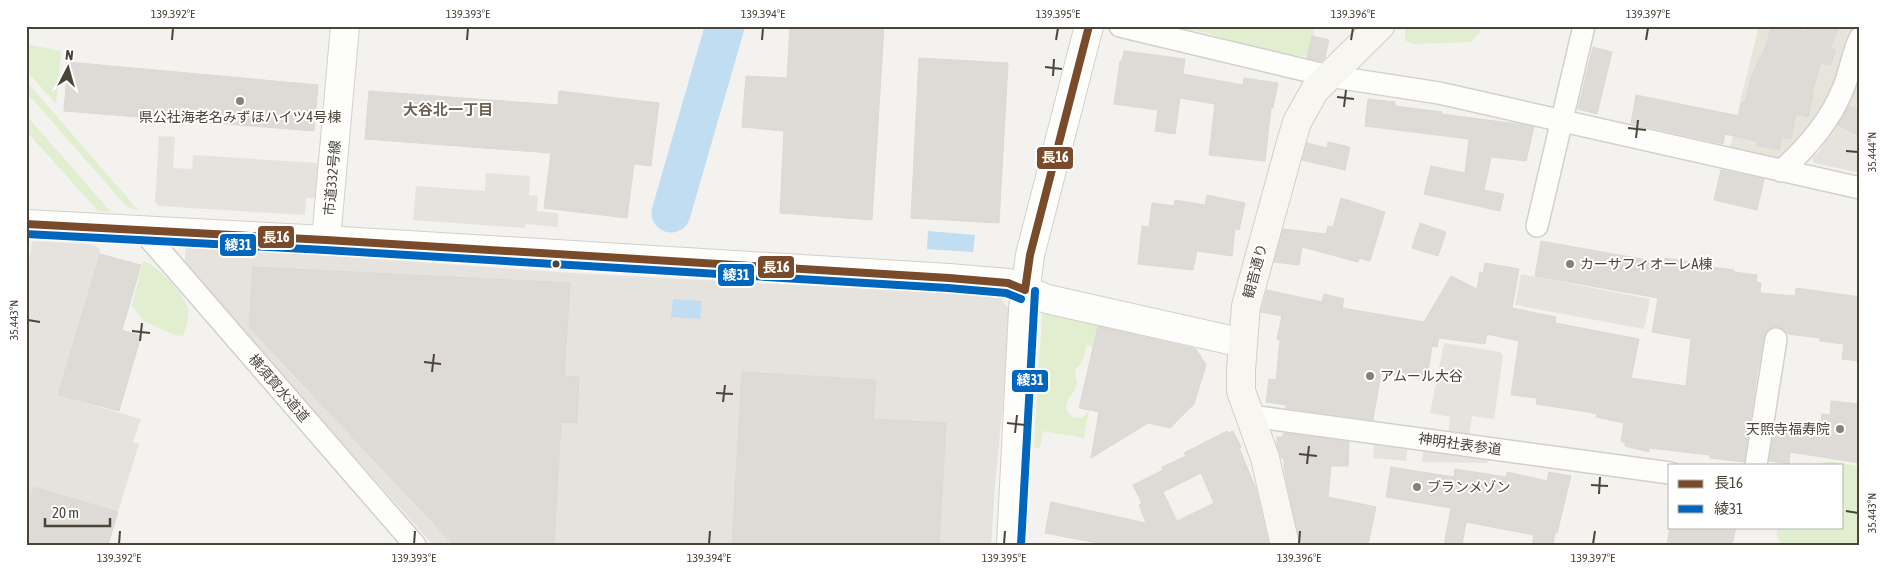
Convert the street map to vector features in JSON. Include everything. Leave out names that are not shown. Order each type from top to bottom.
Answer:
[{"type":"main road","name":"観音通り","points":[[1285,545],[1265,458],[1241,391],[1246,306],[1297,122],[1315,90],[1380,26]]},
{"type":"street","name":"市道332号線","points":[[326,240],[345,26]]},
{"type":"street","points":[[1011,545],[1025,290],[1030,256],[1089,26]]},
{"type":"street","points":[[1120,26],[1329,76],[1438,93],[1860,188]]},
{"type":"street","points":[[1536,226],[1584,26]]},
{"type":"street","points":[[1781,171],[1801,153],[1834,110],[1844,88],[1860,38]]},
{"type":"street","points":[[26,224],[326,240],[1008,283],[1047,299],[1243,343]]},
{"type":"street","name":"横須賀水道道","points":[[143,231],[416,545]]},
{"type":"street","points":[[1756,464],[1776,339]]},
{"type":"street","name":"神明社表参道","points":[[1251,416],[1668,473]]},
{"type":"shaded area","points":[[1759,26],[1856,26],[1831,94],[1816,121],[1793,149],[1775,159],[1730,149]]},
{"type":"shaded area","points":[[1860,64],[1860,142],[1826,131]]},
{"type":"shaded area","points":[[1831,132],[1860,142],[1860,173],[1814,163],[1812,158],[1819,152]]},
{"type":"shaded area","points":[[159,136],[175,137],[173,168],[192,169],[193,155],[318,163],[316,198],[306,198],[305,215],[158,206],[155,201]]},
{"type":"shaded area","points":[[486,173],[530,176],[529,195],[538,196],[537,211],[558,213],[558,227],[525,224],[525,228],[413,220],[416,186],[485,191]]},
{"type":"shaded area","points":[[32,241],[91,244],[99,248],[100,254],[58,395],[141,419],[133,442],[139,444],[118,512],[34,487],[29,505],[26,505],[26,285]]},
{"type":"shaded area","points":[[186,246],[573,273],[999,296],[1012,313],[995,484],[991,545],[433,545],[184,265]]},
{"type":"shaded area","points":[[1521,274],[1650,299],[1644,329],[1515,305]]},
{"type":"shaded area","points":[[1444,343],[1500,352],[1503,356],[1494,419],[1472,416],[1469,438],[1448,435],[1450,417],[1430,413]]},
{"type":"shaded area","points":[[1375,439],[1408,443],[1406,461],[1373,458]]},
{"type":"shaded area","points":[[1424,445],[1488,455],[1487,463],[1422,462]]},
{"type":"green space","points":[[1163,26],[1313,26],[1314,33],[1308,55],[1295,56],[1267,52],[1198,31]]},
{"type":"green space","points":[[1405,26],[1481,26],[1480,32],[1471,42],[1412,44],[1405,40]]},
{"type":"green space","points":[[26,44],[61,51],[56,104],[26,70]]},
{"type":"green space","points":[[26,81],[139,211],[127,207],[26,92]]},
{"type":"green space","points":[[26,115],[111,212],[98,211],[26,131]]},
{"type":"green space","points":[[143,261],[161,272],[187,305],[188,321],[183,336],[174,335],[144,321],[132,306]]},
{"type":"green space","points":[[1047,312],[1098,325],[1093,347],[1087,345],[1082,361],[1075,370],[1077,384],[1066,405],[1066,409],[1074,418],[1083,417],[1089,410],[1084,438],[1043,431],[1040,448],[1034,448],[1042,315]]},
{"type":"green space","points":[[1829,461],[1857,466],[1860,469],[1860,545],[1781,545],[1777,535],[1777,528],[1844,528],[1844,464],[1818,464]]},
{"type":"water","points":[[928,231],[975,235],[973,252],[927,249]]},
{"type":"water","points":[[673,299],[702,301],[700,319],[671,317]]},
{"type":"building","points":[[790,26],[884,26],[872,220],[780,213],[784,131],[742,127],[746,76],[787,78]]},
{"type":"building","points":[[1771,26],[1781,26],[1806,32],[1807,26],[1839,26],[1830,48],[1836,50],[1830,65],[1821,62],[1812,93],[1808,117],[1796,114],[1791,139],[1782,137],[1779,150],[1756,145],[1757,141],[1725,134],[1723,144],[1631,123],[1636,95],[1739,116],[1742,102],[1745,103],[1751,77],[1767,44]]},
{"type":"building","points":[[1312,36],[1329,40],[1325,58],[1322,61],[1307,58]]},
{"type":"building","points":[[1593,47],[1612,52],[1597,114],[1578,109]]},
{"type":"building","points":[[1124,51],[1185,59],[1183,74],[1243,85],[1244,78],[1278,83],[1273,108],[1271,108],[1265,161],[1209,155],[1215,104],[1180,98],[1175,134],[1155,131],[1158,110],[1114,104],[1120,61],[1122,61]]},
{"type":"building","points":[[919,58],[1008,63],[999,223],[911,218]]},
{"type":"building","points":[[68,62],[318,85],[314,131],[64,111]]},
{"type":"building","points":[[369,91],[558,105],[559,91],[659,103],[651,166],[634,164],[627,218],[544,208],[551,153],[365,139]]},
{"type":"building","points":[[1368,99],[1395,102],[1395,106],[1442,112],[1441,114],[1534,127],[1526,161],[1491,157],[1484,190],[1504,194],[1500,211],[1424,194],[1431,166],[1465,173],[1469,139],[1365,126]]},
{"type":"building","points":[[1849,106],[1860,110],[1860,136],[1838,125]]},
{"type":"building","points":[[1328,142],[1350,147],[1345,170],[1302,160],[1307,143],[1327,148]]},
{"type":"building","points":[[1721,170],[1764,179],[1757,210],[1714,200]]},
{"type":"building","points":[[1207,195],[1245,203],[1239,230],[1235,229],[1232,256],[1197,251],[1193,270],[1138,264],[1142,226],[1149,227],[1152,203],[1174,206],[1175,200],[1205,205]]},
{"type":"building","points":[[1341,198],[1385,212],[1370,261],[1359,258],[1358,262],[1302,247],[1299,265],[1274,262],[1283,229],[1326,234],[1328,226],[1333,227]]},
{"type":"building","points":[[1420,223],[1446,232],[1438,256],[1412,248]]},
{"type":"building","points":[[1541,241],[1664,263],[1665,258],[1711,265],[1711,267],[1734,270],[1734,272],[1757,275],[1756,282],[1761,283],[1760,293],[1795,296],[1796,288],[1860,297],[1860,361],[1842,359],[1844,344],[1820,341],[1820,338],[1788,334],[1778,327],[1772,327],[1767,331],[1764,337],[1757,375],[1744,462],[1710,458],[1710,455],[1649,448],[1649,452],[1625,446],[1625,443],[1621,441],[1624,423],[1596,417],[1597,414],[1588,412],[1536,404],[1537,398],[1511,395],[1519,341],[1487,334],[1485,344],[1439,338],[1437,347],[1432,346],[1427,380],[1381,373],[1373,420],[1286,408],[1286,405],[1266,402],[1269,379],[1276,380],[1280,340],[1277,339],[1282,316],[1261,312],[1267,290],[1322,302],[1324,294],[1344,299],[1342,308],[1424,322],[1451,276],[1477,289],[1480,272],[1483,273],[1485,263],[1519,269],[1512,308],[1556,317],[1555,323],[1639,339],[1631,378],[1686,386],[1691,339],[1652,332],[1658,298],[1535,276]]},
{"type":"building","points":[[100,254],[141,265],[122,330],[141,336],[119,411],[58,395]]},
{"type":"building","points":[[253,267],[570,283],[564,376],[579,377],[577,423],[561,422],[554,545],[454,545],[249,327]]},
{"type":"building","points":[[1098,326],[1196,349],[1206,365],[1194,404],[1170,428],[1148,423],[1091,458],[1099,412],[1079,408]]},
{"type":"building","points":[[742,372],[876,380],[873,419],[946,423],[939,545],[732,545]]},
{"type":"building","name":"天照寺福寿院","points":[[1831,401],[1860,404],[1860,463],[1790,452],[1789,464],[1769,461],[1775,426],[1819,432],[1822,414],[1830,415]]},
{"type":"building","points":[[1227,431],[1228,433],[1233,431],[1241,447],[1239,448],[1256,489],[1269,545],[1108,545],[1045,533],[1051,502],[1146,523],[1139,505],[1142,503],[1133,485],[1163,470],[1162,467],[1186,456],[1184,453]],"holes":[[[1201,473],[1214,503],[1177,521],[1163,492]]]},
{"type":"building","points":[[1283,433],[1349,442],[1348,466],[1331,466],[1328,497],[1376,507],[1368,545],[1300,545],[1284,470],[1284,458],[1281,458],[1277,445],[1277,437],[1283,437]]},
{"type":"building","points":[[1391,467],[1454,477],[1455,469],[1506,477],[1507,472],[1547,481],[1549,472],[1571,476],[1553,545],[1532,545],[1534,535],[1466,522],[1462,545],[1444,545],[1451,508],[1386,497]]},
{"type":"building","points":[[34,487],[118,512],[108,545],[26,545],[26,513]]},
{"type":"building","points":[[1670,528],[1736,528],[1732,545],[1667,545]]},
{"type":"waterway","points":[[671,213],[725,26]]},
{"type":"transit line","name":"長16","points":[[1025,290],[1030,255],[1089,26]]},
{"type":"transit line","name":"長16","points":[[26,224],[326,240],[949,278],[1008,283],[1025,290]]},
{"type":"transit line","name":"綾31","points":[[26,234],[325,250],[948,288],[1006,293],[1021,299]]},
{"type":"transit line","name":"綾31","points":[[1021,545],[1035,291]]},
{"type":"place","name":"県公社海老名みずほハイツ4号棟","points":[[240,101]]},
{"type":"place","name":"カーサフィオーレA棟","points":[[1570,264]]},
{"type":"place","name":"アムール大谷","points":[[1370,376]]},
{"type":"place","name":"天照寺福寿院","points":[[1840,429]]},
{"type":"place","name":"ブランメゾン","points":[[1417,487]]},
{"type":"district","name":"大谷北一丁目","points":[[448,110]]}]
